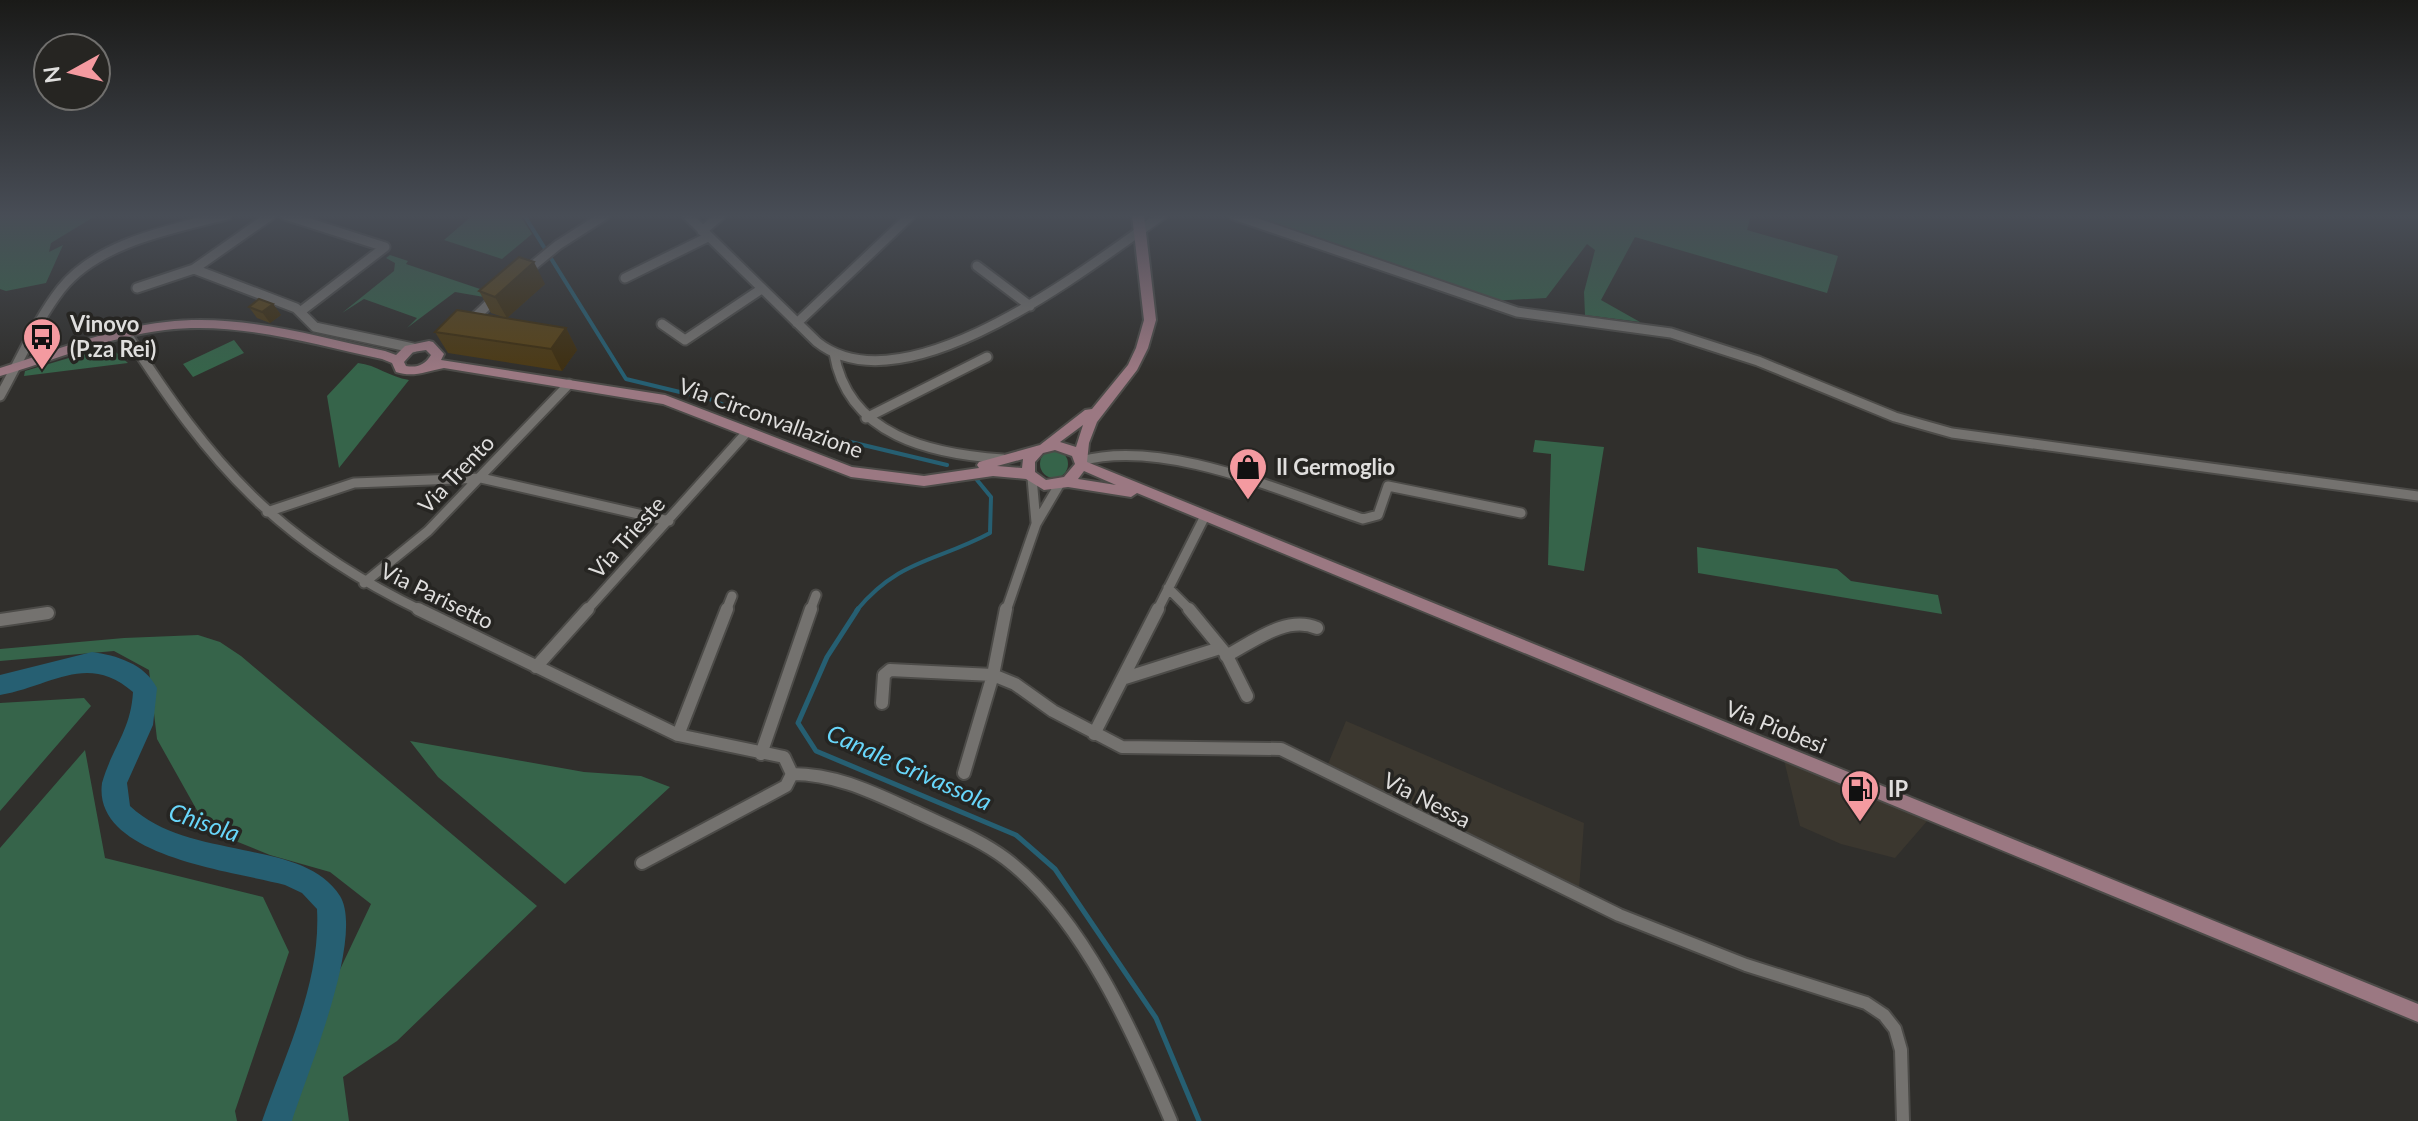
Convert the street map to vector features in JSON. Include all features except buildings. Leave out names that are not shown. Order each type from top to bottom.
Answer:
[{"type":"street","points":[[0,396],[61,289],[89,267]]},
{"type":"street","points":[[300,312],[358,267]]},
{"type":"street","points":[[521,276],[531,267]]},
{"type":"street","points":[[625,278],[644,267]]},
{"type":"street","points":[[738,267],[819,344],[834,353],[866,360],[921,355],[1030,306],[1086,267]]},
{"type":"street","points":[[797,323],[856,267]]},
{"type":"street","points":[[979,267],[1030,306]]},
{"type":"street","points":[[1081,461],[1084,430],[1129,373],[1147,335],[1150,320],[1143,267]]},
{"type":"street","points":[[1387,267],[1517,312],[1671,333],[1758,361],[1895,417],[1952,433],[2418,496]]},
{"type":"street","points":[[137,288],[194,269],[300,312],[315,327],[405,354]]},
{"type":"street","points":[[662,324],[685,340],[760,290]]},
{"type":"street","points":[[461,331],[499,295]]},
{"type":"street","points":[[0,372],[127,334],[188,324],[219,325],[385,355],[437,353]]},
{"type":"street","name":"Via Parisetto","points":[[127,334],[207,444],[267,512],[300,540],[364,583],[678,735],[784,757],[789,780]]},
{"type":"street","name":"Via Circonvallazione","points":[[405,354],[400,369],[410,372],[437,353],[569,384],[676,403],[851,472],[895,480],[924,481],[993,471],[1031,476]]},
{"type":"street","points":[[834,353],[836,365],[866,418],[896,438],[956,456],[1009,459]]},
{"type":"street","points":[[866,418],[987,357]]},
{"type":"street","name":"Via Trento","points":[[364,583],[428,531],[569,384]]},
{"type":"street","points":[[1036,524],[1028,461],[1103,404]]},
{"type":"street","name":"Via Trieste","points":[[536,667],[747,432]]},
{"type":"street","points":[[1042,448],[1071,448],[1081,461]]},
{"type":"street","name":"Via Circonvallazione","points":[[895,480],[1009,459],[1042,448]]},
{"type":"street","points":[[964,773],[993,675],[1009,596],[1036,524],[1081,461],[1093,454],[1139,453],[1201,468],[1363,519],[1378,515],[1388,486],[1521,513]]},
{"type":"street","name":"Via Piobesi","points":[[1081,461],[1162,499],[2418,1013]]},
{"type":"street","points":[[1031,476],[1044,485],[1064,483]]},
{"type":"street","points":[[267,512],[354,483],[481,478],[669,521]]},
{"type":"street","name":"Via Piobesi","points":[[1064,483],[1162,499]]},
{"type":"street","points":[[1094,734],[1205,516]]},
{"type":"street","points":[[1168,588],[1223,652],[1245,684],[1247,696]]},
{"type":"street","points":[[761,754],[816,595]]},
{"type":"street","points":[[678,735],[732,596]]},
{"type":"street","points":[[0,620],[48,613]]},
{"type":"street","points":[[1125,678],[1223,652],[1296,623],[1309,623],[1317,628]]},
{"type":"street","points":[[882,703],[884,675],[890,670],[993,675]]},
{"type":"street","name":"Via Nessa","points":[[993,675],[1015,684],[1094,734],[1122,747],[1281,749],[1619,915],[1746,965],[1866,1003],[1884,1015],[1895,1029],[1901,1050],[1903,1121]]},
{"type":"street","points":[[642,863],[789,780],[834,779],[880,795],[991,848],[1037,887],[1093,967],[1150,1070],[1171,1121]]},
{"type":"shaded area","points":[[1346,721],[1584,823],[1579,889],[1328,764]]},
{"type":"shaded area","points":[[1784,760],[1928,820],[1895,858],[1841,844],[1800,826]]},
{"type":"green space","points":[[0,267],[53,267],[46,283],[6,291],[0,289]]},
{"type":"green space","points":[[394,267],[416,267],[489,292],[484,297],[455,292],[407,328],[417,318],[364,299],[342,313],[394,271]]},
{"type":"green space","points":[[1397,267],[1569,267],[1546,298],[1491,301]]},
{"type":"green space","points":[[1590,267],[1619,267],[1601,300],[1640,322],[1585,315],[1584,292]]},
{"type":"green space","points":[[1739,267],[1835,267],[1827,293]]},
{"type":"green space","points":[[234,340],[244,353],[193,377],[183,364]]},
{"type":"green space","points":[[109,346],[128,363],[24,376],[25,371]]},
{"type":"green space","points":[[358,363],[409,380],[339,468],[327,396]]},
{"type":"green space","points":[[1535,440],[1604,447],[1584,571],[1548,565],[1551,454],[1533,452]]},
{"type":"green space","points":[[1054,450],[1064,454],[1068,464],[1064,474],[1054,478],[1044,474],[1040,464],[1044,454]]},
{"type":"green space","points":[[1697,547],[1837,569],[1851,581],[1938,595],[1942,614],[1698,573]]},
{"type":"green space","points":[[198,635],[220,642],[241,656],[537,906],[397,1041],[343,1077],[349,1121],[282,1121],[300,1081],[308,1037],[371,904],[330,872],[270,855],[208,830],[157,739],[149,670],[114,651],[0,661],[0,649]]},
{"type":"green space","points":[[84,698],[91,706],[0,811],[0,703]]},
{"type":"green space","points":[[410,741],[584,772],[641,776],[670,787],[565,884],[438,777]]},
{"type":"green space","points":[[85,750],[105,858],[263,897],[289,952],[235,1111],[237,1121],[0,1121],[0,848]]},
{"type":"waterway","name":"Canale Grivassola","points":[[557,267],[626,379],[713,400],[754,419],[947,465]]},
{"type":"waterway","name":"Canale Grivassola","points":[[856,611],[887,581],[903,571],[990,533],[991,497],[977,480]]},
{"type":"waterway","name":"Canale Grivassola","points":[[858,609],[827,657],[798,723],[816,751],[1016,835],[1055,869],[1156,1018],[1199,1121]]},
{"type":"waterway","name":"Chisola","points":[[0,685],[92,662],[109,664],[126,672],[145,688],[141,725],[114,783],[113,792],[119,813],[137,829],[163,841],[288,873],[311,884],[330,904],[329,957],[323,985],[277,1121]]},
{"type":"place","name":"Vinovo (P.za Rei)","points":[[42,371]]},
{"type":"place","name":"Il Germoglio","points":[[1248,501]]},
{"type":"place","name":"IP","points":[[1860,823]]}]
